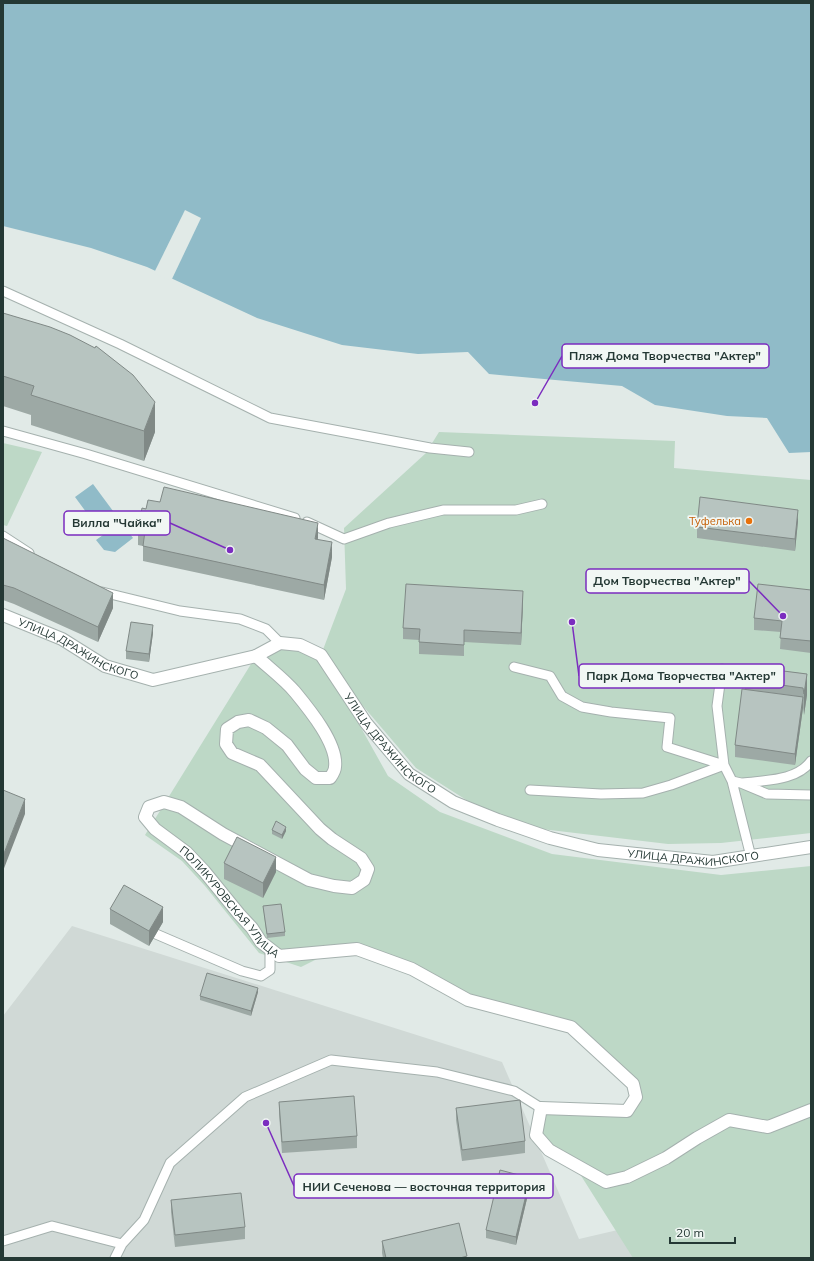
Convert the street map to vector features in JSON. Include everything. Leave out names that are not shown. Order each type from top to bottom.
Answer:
[{"type":"street","name":"УЛИЦА ДРАЖИНСКОГО","points":[[3,615],[62,639],[105,666],[152,680],[256,656],[280,643],[300,645],[321,655],[366,723],[410,774],[453,802],[498,820],[550,838],[598,850],[713,862],[811,847]]},
{"type":"street","name":"ПОЛИКУРОВСКАЯ УЛИЦА","points":[[256,656],[294,691],[313,715],[330,741],[335,757],[335,768],[330,778],[316,778],[305,769],[287,745],[266,728],[248,720],[238,722],[227,729],[226,744],[232,753],[260,765],[320,829],[332,839],[361,858],[368,869],[364,880],[352,888],[334,886],[310,880],[223,834],[181,807],[175,805],[164,802],[149,807],[145,817],[155,829],[186,852],[252,928],[261,942],[279,956],[357,949],[412,969],[468,1000],[571,1027],[632,1084],[636,1097],[627,1111],[541,1108]]},
{"type":"street","points":[[541,1108],[536,1135],[549,1150],[606,1182],[627,1177],[666,1158],[729,1120],[768,1127],[811,1110]]},
{"type":"lane","points":[[3,291],[120,344],[270,418],[430,448],[469,452]]},
{"type":"lane","points":[[3,432],[178,481],[315,524],[344,538],[389,523],[443,510],[516,510],[542,504]]},
{"type":"lane","points":[[3,536],[40,560]]},
{"type":"lane","points":[[91,588],[97,591],[180,611],[240,619],[266,629],[280,643]]},
{"type":"lane","points":[[514,667],[550,676],[562,696],[582,707],[611,712],[670,718],[667,747],[724,765]]},
{"type":"lane","points":[[722,670],[717,706],[724,765],[737,782],[751,857]]},
{"type":"lane","points":[[737,782],[785,778],[807,767],[811,761]]},
{"type":"lane","points":[[530,790],[601,794],[643,793],[671,785],[724,765]]},
{"type":"lane","points":[[737,782],[767,794],[811,795]]},
{"type":"lane","points":[[156,934],[242,972],[261,976],[270,970],[270,949]]},
{"type":"lane","points":[[115,1258],[122,1244],[144,1220],[170,1163],[245,1097],[330,1060],[436,1072],[514,1091],[541,1108]]},
{"type":"lane","points":[[3,1241],[52,1226],[122,1244]]},
{"type":"shaded area","points":[[72,926],[502,1062],[579,1239],[811,1185],[811,1258],[3,1258],[3,1016]]},
{"type":"green space","points":[[439,432],[675,441],[674,468],[811,480],[811,833],[721,843],[668,844],[533,828],[471,803],[416,768],[322,658],[388,776],[440,812],[552,854],[721,875],[811,866],[811,1258],[633,1258],[573,1163],[536,1135],[541,1108],[627,1111],[632,1084],[571,1027],[468,1000],[357,949],[333,951],[301,967],[259,953],[205,886],[182,861],[145,835],[256,656],[280,643],[321,655],[346,589],[344,528],[426,453]]},
{"type":"green space","points":[[3,443],[42,452],[7,526],[3,525]]},
{"type":"water","points":[[3,3],[811,3],[811,452],[789,453],[767,418],[727,416],[655,405],[622,386],[489,374],[468,352],[418,354],[342,345],[257,318],[147,267],[91,248],[3,226]]},
{"type":"water","points":[[93,484],[133,538],[115,552],[104,550],[96,540],[103,535],[75,497]]},
{"type":"pier","points":[[185,210],[201,218],[171,281],[154,273]]},
{"type":"building","points":[[3,313],[50,327],[70,335],[95,348],[96,346],[133,375],[155,402],[144,431],[31,395],[34,386],[3,376]]},
{"type":"building","points":[[164,487],[318,523],[315,539],[332,542],[324,585],[143,546],[145,531],[138,529],[142,508],[146,509],[148,500],[160,502]]},
{"type":"building","points":[[700,497],[798,510],[795,539],[697,527]]},
{"type":"building","points":[[3,538],[113,593],[98,627],[14,588],[3,585]]},
{"type":"building","points":[[406,584],[523,591],[521,633],[464,630],[464,645],[419,642],[420,629],[403,628]]},
{"type":"building","points":[[758,584],[811,590],[811,641],[780,638],[782,621],[754,618]]},
{"type":"building","points":[[131,622],[153,625],[149,654],[126,651]]},
{"type":"building","points":[[744,666],[807,674],[804,694],[803,688],[752,681]]},
{"type":"building","points":[[742,689],[803,697],[795,754],[735,745]]},
{"type":"building","points":[[3,790],[25,799],[3,856]]},
{"type":"building","points":[[276,821],[286,827],[282,835],[272,830]]},
{"type":"building","points":[[237,837],[276,857],[263,883],[224,863]]},
{"type":"building","points":[[124,885],[163,907],[149,931],[110,909]]},
{"type":"building","points":[[281,904],[285,932],[267,934],[263,906]]},
{"type":"building","points":[[207,973],[258,988],[251,1011],[200,996]]},
{"type":"building","points":[[354,1096],[357,1136],[282,1142],[279,1102]]},
{"type":"building","points":[[520,1100],[525,1141],[462,1150],[456,1108]]},
{"type":"building","points":[[500,1170],[530,1178],[516,1237],[486,1230]]},
{"type":"building","points":[[241,1193],[245,1227],[175,1235],[171,1200]]},
{"type":"building","points":[[459,1223],[467,1256],[460,1258],[386,1258],[382,1241]]},
{"type":"place","name":"Пляж Дома Творчества \"Актер\"","points":[[535,403]]},
{"type":"place","name":"Туфелька","points":[[749,521]]},
{"type":"place","name":"Вилла \"Чайка\"","points":[[230,550]]},
{"type":"place","name":"Дом Творчества \"Актер\"","points":[[783,616]]},
{"type":"place","name":"Парк Дома Творчества \"Актер\"","points":[[572,622]]},
{"type":"place","name":"НИИ Сеченова — восточная территория","points":[[266,1123]]}]
